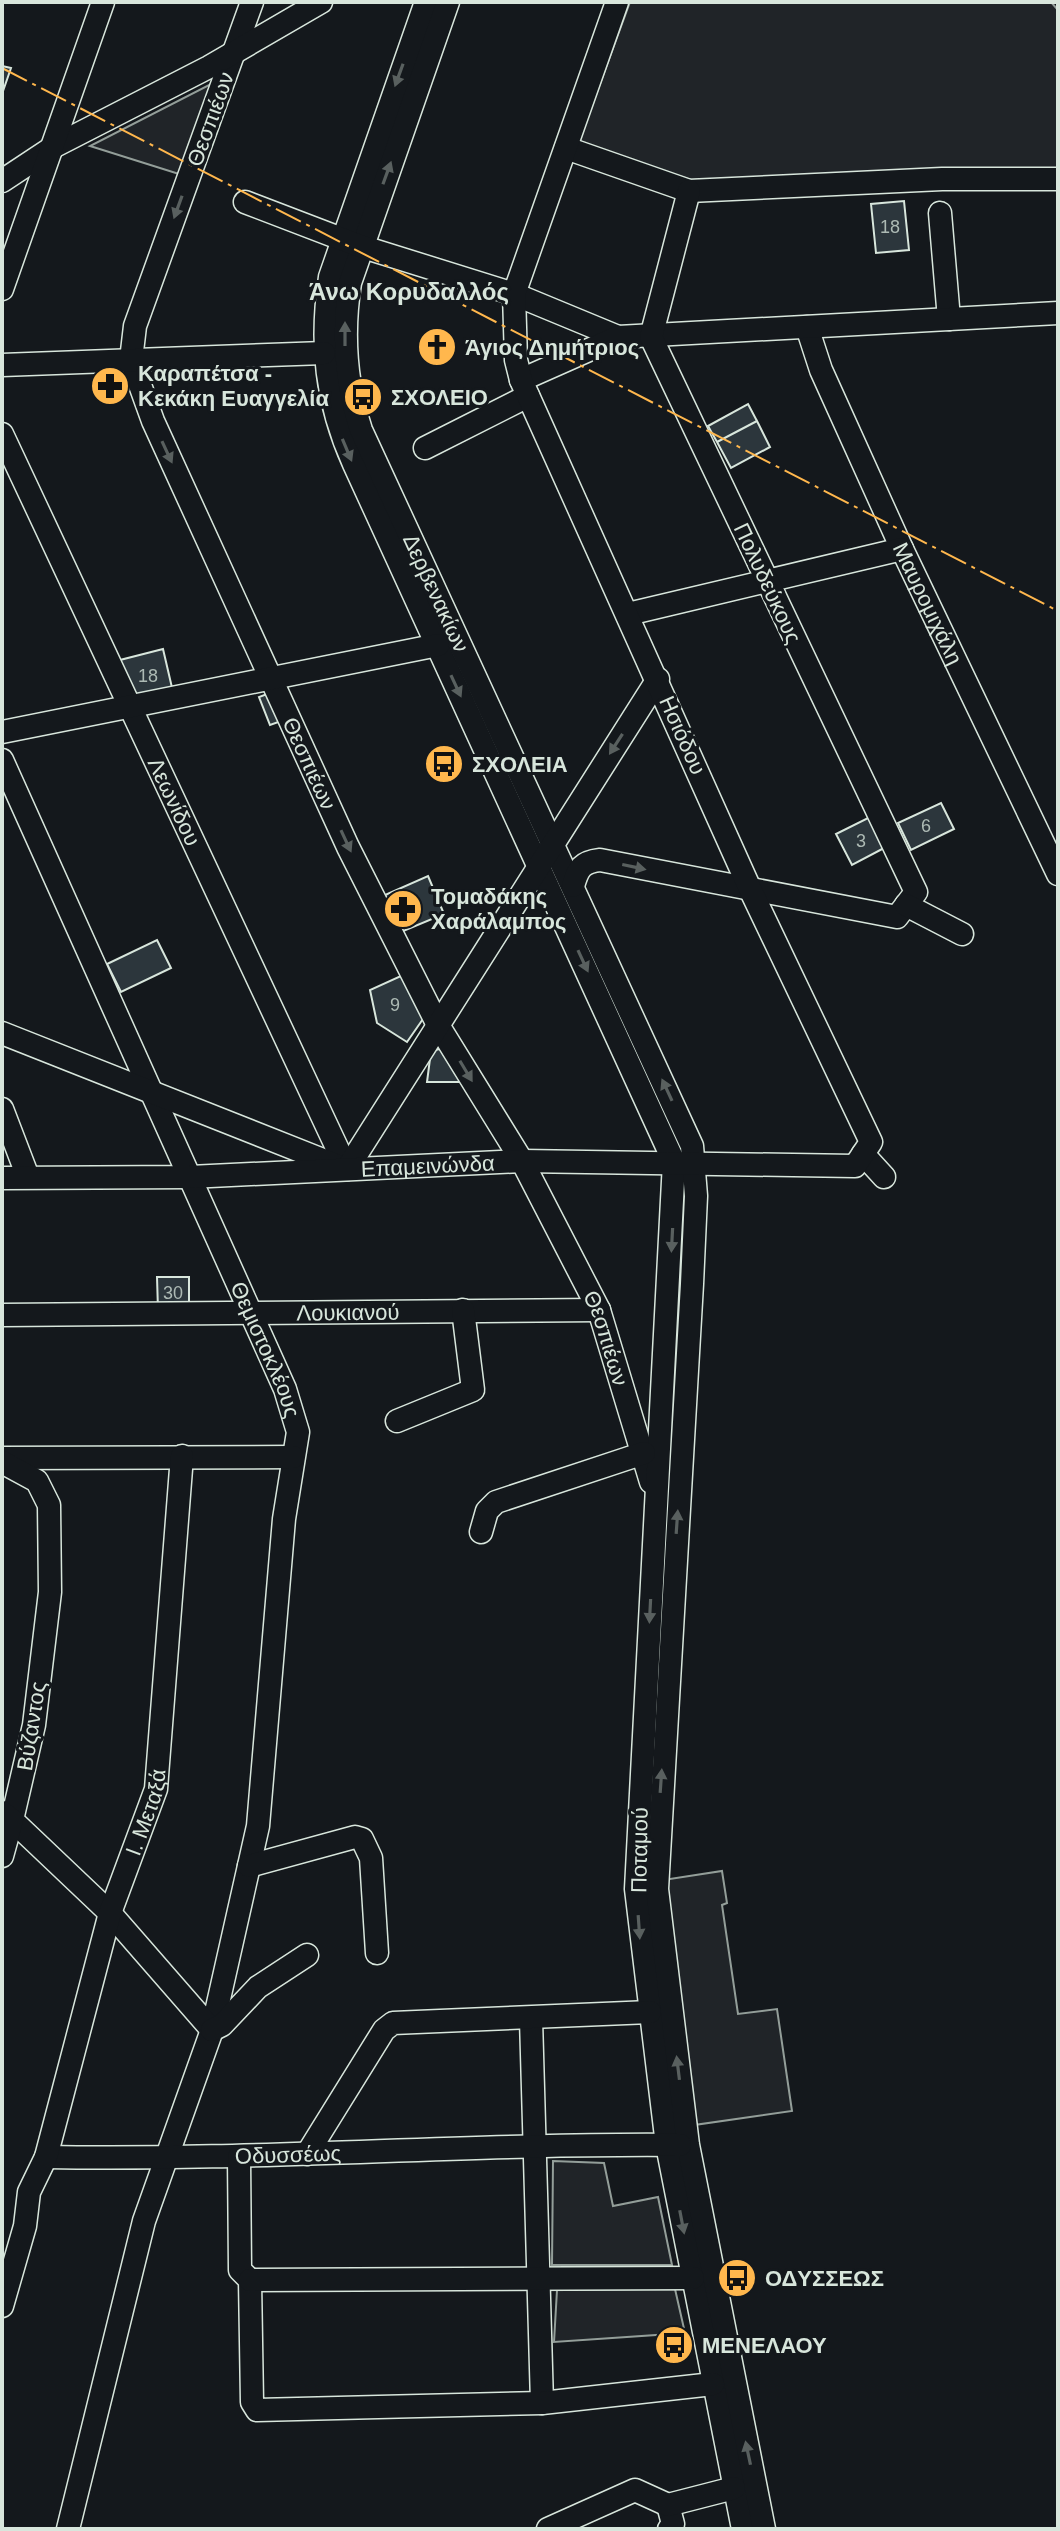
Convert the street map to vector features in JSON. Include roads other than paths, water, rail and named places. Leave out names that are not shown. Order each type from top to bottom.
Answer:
[{"type":"street","points":[[2,289],[55,146],[103,2]]},
{"type":"street","name":"Θεσπιέων","points":[[252,2],[135,326],[131,360],[153,421],[274,678],[348,847],[438,1025],[522,1161],[599,1310],[657,1502]]},
{"type":"street","points":[[2,181],[55,146],[321,2]]},
{"type":"street","name":"Δερβενακίων","points":[[426,2],[351,242],[345,353],[353,404],[380,471],[683,1123],[685,1162]]},
{"type":"street","name":"Δερβενακίων","points":[[448,2],[351,242],[330,277],[324,314],[327,384],[342,439],[538,866],[685,1162]]},
{"type":"street","points":[[514,294],[617,2]]},
{"type":"street","points":[[566,148],[689,191],[942,179],[1058,179]]},
{"type":"street","points":[[651,337],[689,191]]},
{"type":"street","points":[[245,202],[351,242],[514,294],[618,337],[1058,313]]},
{"type":"street","points":[[940,213],[949,319]]},
{"type":"street","name":"Ησιόδου","points":[[514,294],[516,360],[525,388],[751,891],[871,1142],[859,1160]]},
{"type":"street","name":"Μαυρομιχάλη","points":[[807,327],[821,370],[902,549],[1058,874]]},
{"type":"street","points":[[425,448],[618,337]]},
{"type":"street","name":"Πολυδεύκους","points":[[651,337],[916,892],[906,905]]},
{"type":"street","points":[[2,365],[324,353]]},
{"type":"street","name":"Λεωνίδου","points":[[2,434],[347,1169]]},
{"type":"street","points":[[628,614],[902,549]]},
{"type":"street","points":[[2,732],[438,645]]},
{"type":"street","points":[[2,1033],[347,1169],[658,679]]},
{"type":"street","name":"Θεμιστοκλέους","points":[[2,760],[153,1090],[294,1410],[298,1432],[284,1519],[264,1783],[249,1866],[212,2030],[144,2221],[68,2529]]},
{"type":"street","points":[[573,886],[577,870],[585,862],[600,860],[847,910],[897,917],[906,905],[962,934]]},
{"type":"street","points":[[2,1109],[28,1177]]},
{"type":"street","points":[[859,1160],[884,1177]]},
{"type":"street","name":"Επαμεινώνδα","points":[[2,1178],[190,1177],[522,1161],[859,1160]]},
{"type":"street","name":"Ποταμού","points":[[685,1162],[657,1502],[636,1870],[650,2012],[764,2529]]},
{"type":"street","name":"Ποταμού","points":[[685,1162],[692,1284],[657,1848],[660,1930],[693,2278],[743,2529]]},
{"type":"street","points":[[397,1421],[473,1390],[463,1310]]},
{"type":"street","name":"Λουκιανού","points":[[2,1315],[599,1310]]},
{"type":"street","points":[[481,1532],[487,1511],[496,1502],[644,1453]]},
{"type":"street","name":"Ι. Μεταξά","points":[[46,2157],[110,1913],[156,1789],[182,1456]]},
{"type":"street","points":[[2,1460],[293,1457]]},
{"type":"street","name":"Βύζαντος","points":[[2,1460],[37,1481],[49,1505],[50,1592],[34,1725],[7,1816],[2,1856]]},
{"type":"street","points":[[7,1816],[110,1913],[212,2030],[222,2025],[258,1987],[307,1955]]},
{"type":"street","points":[[249,1866],[355,1837],[362,1839],[372,1859],[377,1953]]},
{"type":"street","points":[[307,2154],[384,2030],[393,2023],[650,2012]]},
{"type":"street","points":[[531,2019],[542,2403]]},
{"type":"street","name":"Οδυσσέως","points":[[46,2157],[165,2160],[536,2146],[678,2145]]},
{"type":"street","points":[[2,2306],[25,2226],[29,2192],[46,2157]]},
{"type":"street","points":[[239,2157],[240,2270],[250,2280],[252,2402],[257,2410],[542,2403],[713,2384]]},
{"type":"street","points":[[250,2280],[693,2278]]},
{"type":"street","points":[[548,2529],[635,2490],[671,2522],[734,2488]]},
{"type":"place","name":"Άγιος Δημήτριος","points":[[437,347]]},
{"type":"place","name":"Καραπέτσα - Κεκάκη Ευαγγελία","points":[[110,386]]},
{"type":"place","name":"ΣΧΟΛΕΙΟ","points":[[363,397]]},
{"type":"place","name":"ΣΧΟΛΕΙΑ","points":[[444,764]]},
{"type":"place","name":"Τομαδάκης Χαράλαμπος","points":[[403,909]]},
{"type":"place","name":"ΟΔYΣΣΕΩΣ","points":[[737,2278]]},
{"type":"place","name":"ΜΕΝΕΛΑΟΥ","points":[[674,2345]]},
{"type":"district","name":"Άνω Κορυδαλλός","points":[[409,292]]}]
